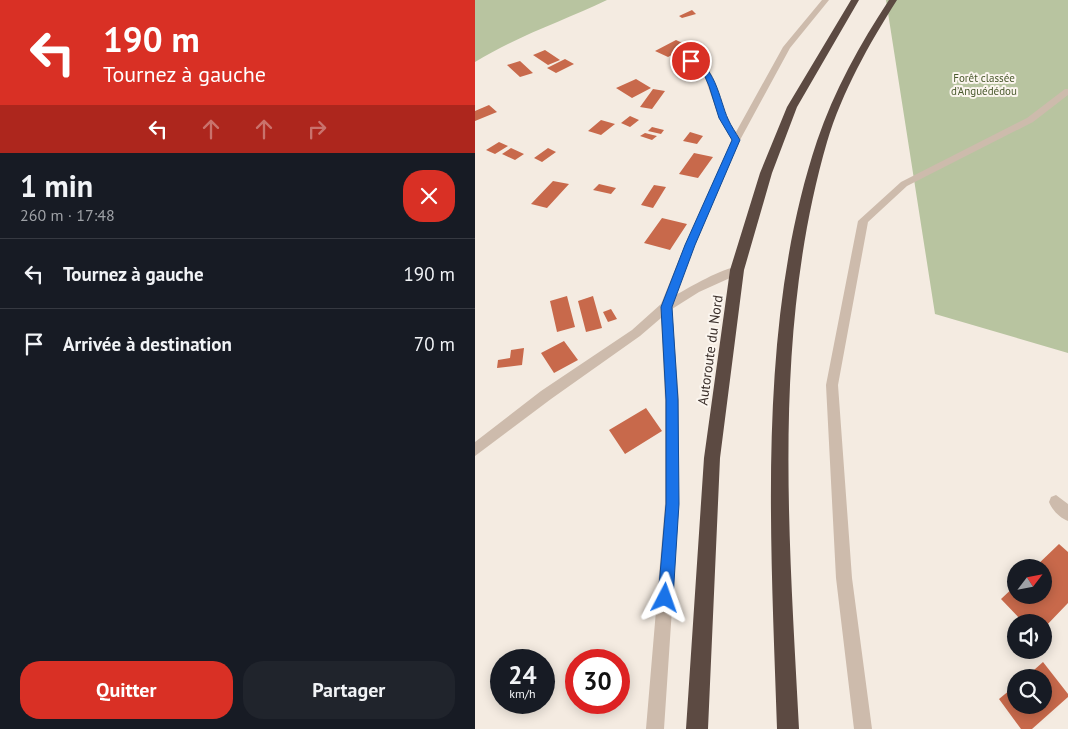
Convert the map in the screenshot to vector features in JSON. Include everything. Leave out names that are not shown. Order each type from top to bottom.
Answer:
[{"type":"highway","name":"Autoroute du Nord","points":[[697,729],[712,458],[737,270],[766,174],[793,108],[855,0]]},
{"type":"highway","points":[[788,729],[781,541],[781,461],[784,378],[791,296],[809,187],[823,140],[849,79],[893,0]]},
{"type":"street","points":[[655,729],[672,504],[672,400],[666,307],[690,245],[736,140],[787,47],[826,0]]},
{"type":"street","points":[[691,61],[705,71],[713,86],[723,118],[736,140]]},
{"type":"street","points":[[863,729],[844,578],[832,385],[863,221],[904,184],[1030,120],[1068,92]]},
{"type":"street","points":[[475,450],[546,395],[636,333],[666,307],[695,290],[737,270]]},
{"type":"street","points":[[1056,502],[1068,514]]},
{"type":"green space","points":[[475,0],[607,0],[523,37],[475,62]]},
{"type":"green space","name":"Forêt classée d’Anguédédou","points":[[886,0],[1068,0],[1068,353],[935,314]]},
{"type":"building","points":[[692,10],[696,14],[682,18],[679,16]]},
{"type":"building","points":[[676,40],[689,46],[668,57],[655,51]]},
{"type":"building","points":[[545,50],[560,60],[548,65],[533,55]]},
{"type":"building","points":[[565,59],[574,64],[556,73],[547,68]]},
{"type":"building","points":[[520,61],[533,73],[520,77],[507,65]]},
{"type":"building","points":[[636,79],[651,88],[632,98],[616,88]]},
{"type":"building","points":[[653,89],[665,91],[652,109],[640,107]]},
{"type":"building","points":[[489,105],[497,112],[475,121],[475,111]]},
{"type":"building","points":[[630,116],[639,120],[630,127],[621,123]]},
{"type":"building","points":[[601,120],[615,124],[601,135],[588,131]]},
{"type":"building","points":[[652,127],[664,130],[661,134],[648,131]]},
{"type":"building","points":[[690,132],[703,136],[697,144],[683,141]]},
{"type":"building","points":[[645,133],[657,136],[652,140],[640,136]]},
{"type":"building","points":[[499,142],[508,146],[495,154],[486,150]]},
{"type":"building","points":[[511,148],[524,154],[515,160],[502,154]]},
{"type":"building","points":[[548,148],[556,152],[542,162],[534,158]]},
{"type":"building","points":[[694,153],[713,157],[698,178],[679,174]]},
{"type":"building","points":[[553,181],[569,184],[547,208],[531,204]]},
{"type":"building","points":[[599,184],[616,188],[611,194],[593,190]]},
{"type":"building","points":[[654,185],[666,187],[653,208],[641,205]]},
{"type":"building","points":[[662,218],[687,224],[670,250],[644,243]]},
{"type":"building","points":[[567,296],[575,327],[557,332],[550,301]]},
{"type":"building","points":[[593,296],[602,328],[586,332],[578,301]]},
{"type":"building","points":[[611,309],[617,319],[608,322],[603,312]]},
{"type":"building","points":[[564,341],[578,360],[554,373],[541,353]]},
{"type":"building","points":[[524,348],[522,365],[497,368],[498,360],[510,358],[511,350]]},
{"type":"building","points":[[646,408],[662,431],[625,454],[609,430]]},
{"type":"building","points":[[1059,544],[1068,552],[1068,603],[1052,620],[1052,614],[1015,614],[1001,599],[1007,593],[1007,604],[1053,604],[1053,559],[1043,559]]},
{"type":"building","points":[[1043,662],[1048,669],[1035,669]]},
{"type":"building","points":[[1052,674],[1068,694],[1068,697],[1052,711]]},
{"type":"building","points":[[1007,692],[1007,710],[999,699]]},
{"type":"building","points":[[1010,714],[1049,714],[1032,729],[1021,729]]},
{"type":"route","points":[[665,598],[672,504],[672,400],[666,307],[690,245],[736,140],[723,118],[713,86],[705,71],[691,61]]}]
